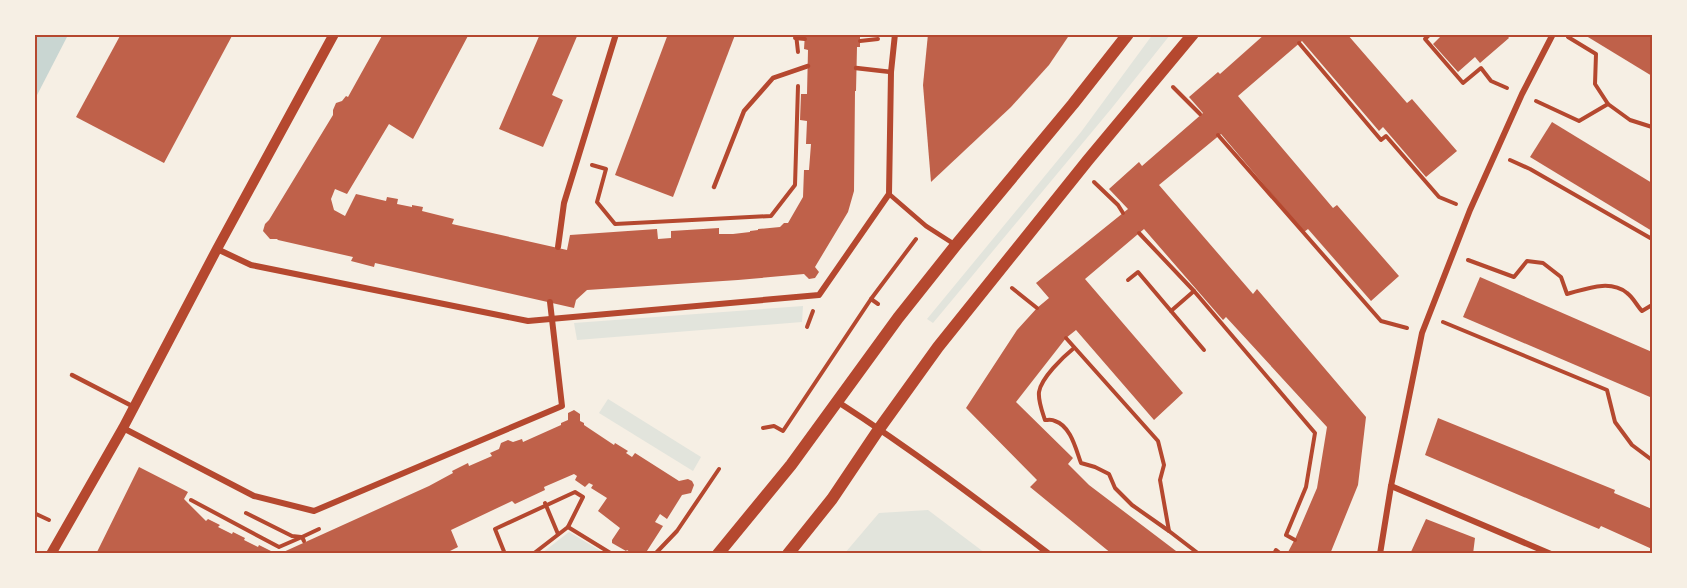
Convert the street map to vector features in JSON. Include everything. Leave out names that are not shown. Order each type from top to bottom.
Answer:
[{"type":"main road","points":[[718,554],[791,465],[898,318],[1128,34]]},
{"type":"main road","points":[[788,554],[832,499],[938,347],[1088,160],[1193,34]]},
{"type":"street","points":[[51,553],[123,428],[333,34]]},
{"type":"street","points":[[558,247],[564,203],[616,34]]},
{"type":"street","points":[[217,249],[251,266],[528,321],[819,296],[890,194],[891,72],[895,34]]},
{"type":"street","points":[[1380,554],[1391,486],[1422,333],[1470,210],[1522,94],[1553,34]]},
{"type":"street","points":[[123,428],[254,496],[314,510],[562,406],[550,302]]},
{"type":"street","points":[[838,402],[959,485],[1049,554]]},
{"type":"street","points":[[1391,486],[1551,554]]},
{"type":"lane","points":[[714,187],[744,111],[773,78],[808,66]]},
{"type":"lane","points":[[856,68],[891,72]]},
{"type":"lane","points":[[890,194],[926,226],[956,245]]},
{"type":"lane","points":[[72,375],[134,407]]},
{"type":"path","points":[[1430,34],[1425,39],[1463,83],[1481,68],[1491,81]]},
{"type":"path","points":[[1563,34],[1596,54],[1595,84],[1608,104],[1630,120],[1653,127]]},
{"type":"path","points":[[606,169],[597,202],[615,224],[771,216],[795,185],[800,63],[796,37],[804,39]]},
{"type":"path","points":[[1299,43],[1381,140],[1386,136],[1439,197],[1470,210]]},
{"type":"path","points":[[1189,102],[1200,114]]},
{"type":"path","points":[[1555,110],[1579,121],[1608,104]]},
{"type":"path","points":[[1218,135],[1381,321],[1422,333]]},
{"type":"path","points":[[1530,169],[1653,239]]},
{"type":"path","points":[[1110,198],[1123,213]]},
{"type":"path","points":[[763,428],[774,426],[783,431],[871,298],[926,226]]},
{"type":"path","points":[[1139,233],[1194,291],[1315,433],[1306,487],[1286,535],[1294,540]]},
{"type":"path","points":[[1488,268],[1514,277],[1527,261],[1543,263],[1561,277],[1567,294],[1595,287],[1613,286],[1627,293],[1642,311],[1653,305]]},
{"type":"path","points":[[1128,280],[1137,272],[1204,350]]},
{"type":"path","points":[[997,275],[1037,308]]},
{"type":"path","points":[[1171,311],[1194,291]]},
{"type":"path","points":[[871,298],[878,304]]},
{"type":"path","points":[[1461,329],[1607,390],[1615,422],[1632,445],[1653,460]]},
{"type":"path","points":[[1066,338],[1158,441],[1164,465],[1160,480],[1169,531]]},
{"type":"path","points":[[1074,348],[1061,359],[1040,389],[1039,399],[1045,420],[1055,421],[1064,427],[1070,435],[1081,464],[1095,467],[1109,474],[1115,488],[1126,500],[1199,554]]},
{"type":"path","points":[[655,554],[677,531],[719,469]]},
{"type":"path","points":[[505,554],[495,529],[575,492],[584,497]]},
{"type":"path","points":[[533,554],[568,526],[586,492]]},
{"type":"path","points":[[191,500],[279,547],[302,537],[292,536],[245,514]]},
{"type":"path","points":[[545,504],[558,534]]},
{"type":"path","points":[[568,526],[612,554]]},
{"type":"path","points":[[1274,554],[1276,550],[1281,554]]},
{"type":"shaded area","points":[[1153,34],[1170,35],[933,323],[927,319],[1081,132]]},
{"type":"shaded area","points":[[34,35],[68,35],[35,99]]},
{"type":"shaded area","points":[[803,306],[802,322],[577,340],[574,323]]},
{"type":"shaded area","points":[[608,399],[701,457],[693,471],[599,413]]},
{"type":"shaded area","points":[[928,510],[985,553],[845,553],[879,513]]},
{"type":"shaded area","points":[[569,532],[604,553],[542,553]]},
{"type":"building","points":[[121,34],[233,34],[164,163],[76,117]]},
{"type":"building","points":[[383,34],[469,34],[413,139],[389,124],[347,194],[335,189],[331,199],[334,210],[345,216],[356,194],[386,201],[387,197],[398,199],[397,204],[423,207],[422,211],[454,219],[452,224],[567,250],[570,235],[657,229],[658,239],[671,238],[671,231],[719,228],[719,234],[733,234],[780,227],[788,223],[803,197],[804,170],[809,170],[811,144],[806,144],[807,121],[800,120],[801,94],[807,94],[808,50],[804,49],[805,34],[860,34],[860,47],[857,47],[855,91],[854,191],[848,212],[815,267],[819,272],[815,278],[809,279],[804,274],[587,290],[576,300],[574,308],[375,263],[374,267],[351,261],[353,257],[270,239],[263,231],[265,224],[333,115],[336,103],[348,97]]},
{"type":"building","points":[[540,34],[578,34],[552,95],[563,100],[543,147],[499,129]]},
{"type":"building","points":[[668,34],[735,35],[673,197],[615,175]]},
{"type":"building","points":[[928,34],[1070,34],[1049,65],[1011,107],[931,182],[923,85]]},
{"type":"building","points":[[1265,34],[1347,34],[1407,103],[1412,99],[1457,151],[1426,177],[1383,127],[1379,131],[1302,41],[1238,96],[1333,208],[1337,205],[1399,276],[1371,301],[1308,229],[1304,232],[1221,134],[1159,185],[1253,294],[1257,289],[1366,417],[1358,485],[1330,554],[1287,554],[1317,488],[1327,427],[1226,317],[1223,320],[1144,229],[1085,279],[1183,393],[1154,420],[1076,330],[1066,338],[1016,402],[1073,458],[1068,464],[1089,485],[1180,554],[1112,554],[1030,487],[1037,480],[966,408],[1017,330],[1049,298],[1036,283],[1128,209],[1109,189],[1139,162],[1142,166],[1203,113],[1189,97],[1218,72],[1220,74]]},
{"type":"building","points":[[1443,34],[1506,34],[1509,38],[1480,63],[1475,57],[1458,72],[1433,44]]},
{"type":"building","points":[[1583,34],[1652,34],[1652,76]]},
{"type":"building","points":[[1552,122],[1652,183],[1652,231],[1530,157]]},
{"type":"building","points":[[1480,277],[1652,352],[1650,397],[1463,317]]},
{"type":"building","points":[[574,410],[580,414],[580,421],[584,425],[614,445],[615,443],[628,451],[626,453],[632,457],[635,453],[679,481],[688,479],[694,485],[691,493],[682,495],[667,519],[660,514],[655,522],[663,526],[645,554],[633,554],[612,543],[620,528],[598,511],[607,498],[591,488],[593,485],[589,483],[585,487],[575,480],[577,476],[574,474],[544,487],[545,490],[515,504],[512,501],[451,530],[458,547],[444,554],[279,554],[429,486],[468,463],[469,466],[492,456],[490,453],[499,449],[501,443],[522,439],[523,442],[561,425],[568,420],[568,413]]},
{"type":"building","points":[[1438,418],[1615,490],[1614,493],[1652,509],[1652,549],[1425,455]]},
{"type":"building","points":[[139,467],[188,492],[184,499],[206,521],[208,519],[220,525],[218,527],[271,551],[270,554],[96,554]]},
{"type":"building","points":[[1426,519],[1475,538],[1473,554],[1410,554]]}]
